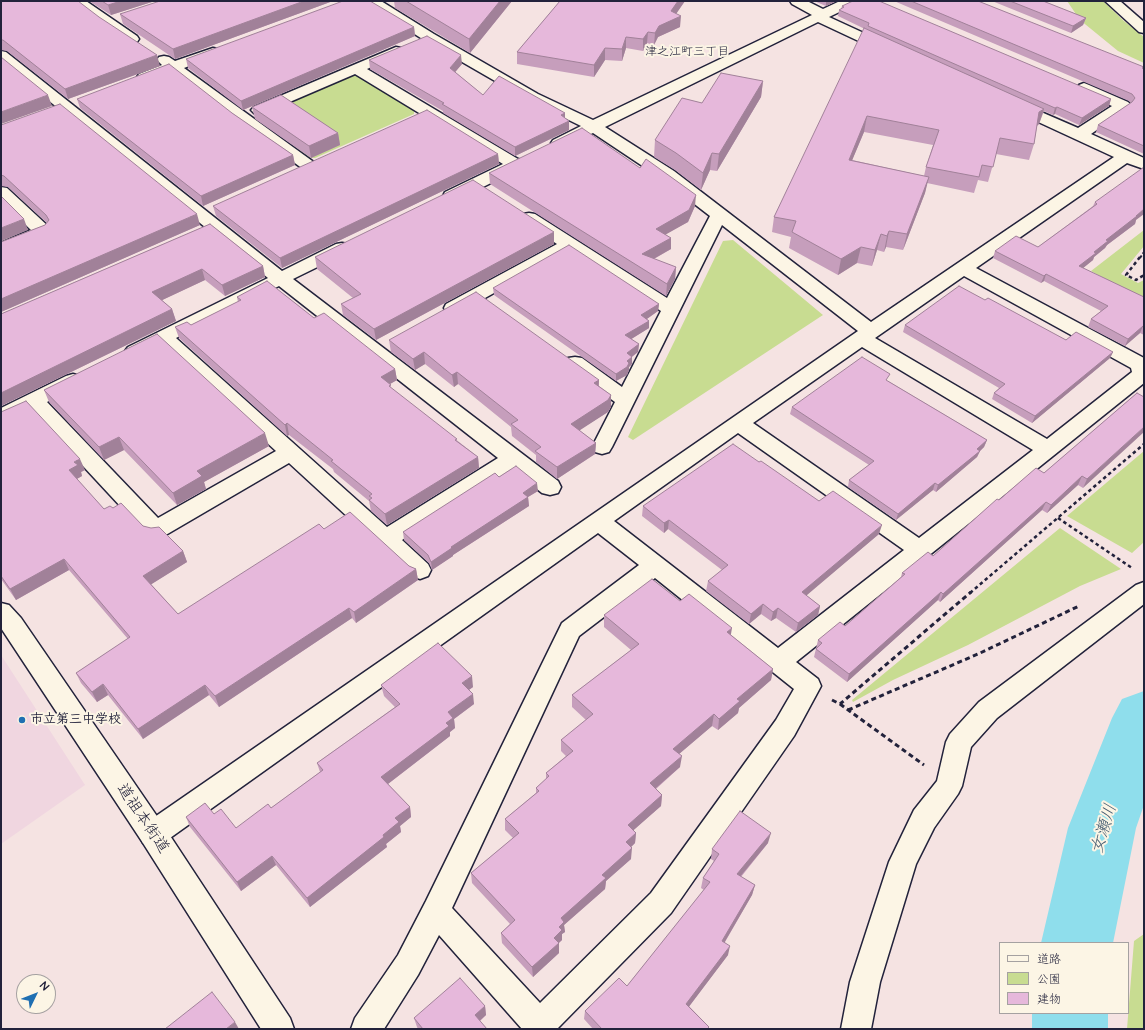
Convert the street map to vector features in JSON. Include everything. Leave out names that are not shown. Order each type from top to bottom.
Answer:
[{"type":"street","points":[[77,1],[141,45]]},
{"type":"street","points":[[372,1],[429,37],[533,97],[593,126],[668,176],[719,214],[867,335],[1047,449]]},
{"type":"street","points":[[797,1],[820,16],[898,53]]},
{"type":"street","points":[[434,204],[483,188],[530,158],[851,1]]},
{"type":"street","points":[[1112,1],[1144,29]]},
{"type":"street","points":[[108,23],[123,18]]},
{"type":"street","points":[[241,118],[429,37]]},
{"type":"street","points":[[130,82],[225,47]]},
{"type":"street","points":[[154,53],[241,118],[309,166]]},
{"type":"street","points":[[2,57],[280,278],[382,347],[550,487]]},
{"type":"street","points":[[355,68],[422,115],[530,158]]},
{"type":"street","points":[[1073,84],[1123,105],[1079,135]]},
{"type":"street","points":[[999,99],[1144,164]]},
{"type":"street","points":[[153,834],[738,424],[1126,156]]},
{"type":"street","points":[[1,192],[42,231],[1,249]]},
{"type":"street","points":[[516,210],[671,309]]},
{"type":"street","points":[[602,447],[719,214]]},
{"type":"street","points":[[120,358],[357,241]]},
{"type":"street","points":[[436,317],[569,244]]},
{"type":"street","points":[[778,662],[1143,374],[1139,364],[963,268]]},
{"type":"street","points":[[478,294],[497,308]]},
{"type":"street","points":[[163,337],[420,570]]},
{"type":"street","points":[[561,354],[626,400]]},
{"type":"street","points":[[1,417],[84,376]]},
{"type":"street","points":[[34,400],[156,530],[290,453]]},
{"type":"street","points":[[738,424],[920,550]]},
{"type":"street","points":[[386,539],[514,458]]},
{"type":"street","points":[[436,911],[541,1027],[661,903],[785,728],[809,686],[600,521]]},
{"type":"street","points":[[366,1029],[408,965],[436,911],[570,630],[656,565]]},
{"type":"street","points":[[856,1029],[865,982],[903,862],[924,819],[948,786],[959,742],[988,710],[1138,580]]},
{"type":"street","name":"道祖本街道","points":[[1,612],[13,625],[153,834],[279,1029]]},
{"type":"path","points":[[1144,252],[1126,275],[1136,280],[1144,275]]},
{"type":"path","points":[[840,704],[1144,444]]},
{"type":"path","points":[[1058,518],[1138,580]]},
{"type":"path","points":[[848,710],[978,654],[1082,604]]},
{"type":"path","points":[[809,686],[840,704],[928,769]]},
{"type":"shaded area","name":"市立第三中学校","points":[[1,655],[85,785],[1,844]]},
{"type":"green space","points":[[1067,1],[1103,1],[1144,37],[1144,63],[1118,51],[1080,20]]},
{"type":"green space","points":[[352,75],[360,75],[414,109],[414,114],[315,158],[305,158],[287,145],[322,130],[301,115],[267,130],[253,120],[255,116]]},
{"type":"green space","points":[[1144,230],[1144,246],[1121,274],[1138,283],[1144,280],[1144,300],[1091,271]]},
{"type":"green space","points":[[733,240],[823,315],[633,440],[628,437],[723,241]]},
{"type":"green space","points":[[1144,451],[1144,542],[1132,553],[1067,516]]},
{"type":"green space","points":[[1060,528],[1121,569],[1080,586],[968,645],[893,680],[853,702],[852,700]]},
{"type":"green space","points":[[1144,934],[1144,1029],[1127,1029],[1134,941]]},
{"type":"building","points":[[1,1],[78,1],[99,17],[157,55],[65,89],[3,40],[1,40]]},
{"type":"building","points":[[102,1],[121,1],[108,5]]},
{"type":"building","points":[[160,1],[304,1],[173,49],[120,14]]},
{"type":"building","points":[[343,1],[370,1],[414,27],[241,101],[186,59]]},
{"type":"building","points":[[406,1],[500,1],[469,39]]},
{"type":"building","points":[[560,1],[678,1],[671,11],[681,16],[659,26],[655,33],[648,32],[643,39],[626,37],[622,49],[605,48],[594,65],[517,52]]},
{"type":"building","points":[[853,1],[879,1],[1111,99],[1082,118],[1057,107],[1055,108],[868,26],[869,23],[839,10],[844,7],[842,6]]},
{"type":"building","points":[[911,1],[978,1],[1144,67],[1142,68],[1144,69],[1144,146],[1098,125],[1132,102],[1135,98],[1132,94]]},
{"type":"building","points":[[1010,1],[1043,1],[1086,18],[1073,26]]},
{"type":"building","points":[[864,28],[1044,109],[1039,112],[1034,144],[1000,138],[993,167],[982,165],[979,177],[926,167],[939,130],[867,116],[849,160],[929,177],[907,234],[889,231],[887,236],[881,234],[875,250],[861,247],[841,259],[792,232],[796,221],[774,217]]},
{"type":"building","points":[[427,36],[461,55],[450,68],[483,95],[499,76],[565,113],[561,115],[569,121],[515,147],[442,104],[444,103],[369,60]]},
{"type":"building","points":[[1,57],[48,95],[1,112]]},
{"type":"building","points":[[169,64],[232,113],[293,155],[201,196],[77,99]]},
{"type":"building","points":[[721,73],[763,81],[719,154],[712,153],[703,173],[655,140],[682,98],[702,103]]},
{"type":"building","points":[[281,95],[338,133],[309,146],[252,107]]},
{"type":"building","points":[[60,104],[197,214],[1,299],[1,242],[45,225],[49,220],[46,215],[4,176],[1,175],[1,125]]},
{"type":"building","points":[[427,110],[498,154],[280,258],[213,206]]},
{"type":"building","points":[[582,128],[640,168],[646,159],[696,195],[689,210],[656,229],[671,238],[642,254],[676,267],[667,284],[489,173]]},
{"type":"building","points":[[1144,167],[1144,209],[1106,240],[1108,241],[1094,252],[1096,253],[1079,266],[1144,297],[1144,326],[1128,339],[1091,319],[1108,306],[1046,274],[1044,276],[995,251],[1016,236],[1038,247],[1097,204],[1095,202]]},
{"type":"building","points":[[473,180],[554,232],[374,329],[341,304],[361,294],[315,257]]},
{"type":"building","points":[[1,196],[24,219],[1,228]]},
{"type":"building","points":[[210,224],[263,266],[222,285],[202,269],[152,292],[172,309],[1,393],[1,314]]},
{"type":"building","points":[[569,245],[659,304],[641,315],[649,321],[625,335],[639,344],[627,353],[632,357],[627,361],[629,363],[627,367],[616,374],[493,288]]},
{"type":"building","points":[[267,281],[314,318],[324,313],[395,369],[381,377],[391,385],[389,386],[478,457],[385,514],[369,500],[372,498],[369,496],[372,494],[287,423],[285,425],[175,327],[187,322],[191,325],[241,300],[237,297]]},
{"type":"building","points":[[959,286],[985,300],[988,298],[1066,340],[1076,332],[1113,352],[1035,416],[994,393],[1005,384],[905,325]]},
{"type":"building","points":[[476,292],[599,380],[594,383],[611,395],[608,400],[571,424],[596,443],[557,467],[535,451],[541,447],[511,424],[518,420],[457,372],[452,375],[424,352],[413,359],[389,340]]},
{"type":"building","points":[[157,334],[265,433],[197,471],[202,476],[173,493],[119,437],[99,447],[44,390]]},
{"type":"building","points":[[862,357],[890,374],[886,380],[987,440],[977,449],[980,451],[938,485],[935,483],[898,514],[849,480],[874,461],[792,407]]},
{"type":"building","points":[[1137,393],[1144,397],[1144,427],[1087,479],[1082,476],[1051,505],[1046,502],[943,594],[941,592],[849,674],[816,649],[822,643],[818,640],[840,622],[845,626],[905,574],[902,573],[928,552],[933,556],[997,499],[999,500],[1036,468],[1044,473]]},
{"type":"building","points":[[26,401],[80,459],[74,462],[78,465],[69,470],[104,509],[110,506],[113,508],[121,503],[143,526],[151,528],[159,527],[183,551],[143,576],[178,614],[319,524],[324,529],[350,512],[409,566],[416,569],[354,612],[349,608],[215,696],[205,685],[138,729],[103,684],[92,692],[76,673],[130,637],[64,559],[10,589],[1,576],[1,412]]},
{"type":"building","points":[[733,444],[759,462],[761,461],[819,501],[833,491],[882,525],[802,592],[820,606],[798,623],[778,608],[773,612],[763,604],[751,614],[708,581],[728,565],[669,520],[664,523],[643,506]]},
{"type":"building","points":[[516,466],[537,483],[523,493],[528,497],[451,547],[452,548],[431,562],[428,555],[403,532],[495,473],[499,477]]},
{"type":"building","points":[[652,579],[680,601],[689,594],[732,628],[727,632],[773,669],[737,699],[740,701],[719,719],[714,714],[673,749],[682,756],[650,783],[662,795],[628,825],[636,833],[626,842],[632,848],[602,875],[606,878],[561,918],[564,922],[559,927],[562,930],[554,938],[559,943],[532,967],[501,933],[515,920],[471,873],[519,833],[505,819],[539,791],[536,788],[549,776],[546,773],[573,751],[561,740],[593,714],[572,695],[639,644],[604,615]]},
{"type":"building","points":[[438,643],[472,676],[462,683],[473,694],[448,712],[453,718],[446,723],[449,726],[381,777],[410,807],[395,818],[399,822],[383,835],[384,837],[307,898],[272,856],[237,882],[186,817],[205,803],[214,814],[221,809],[236,828],[268,804],[271,808],[323,770],[317,763],[400,704],[381,685]]},
{"type":"building","points":[[740,811],[771,833],[737,874],[755,885],[722,941],[730,946],[686,1004],[709,1027],[707,1029],[602,1029],[585,1011],[619,978],[627,986],[710,882],[703,878],[719,854],[712,849]]},
{"type":"building","points":[[460,978],[485,1006],[475,1015],[487,1029],[423,1029],[414,1018]]},
{"type":"building","points":[[212,992],[235,1022],[226,1029],[165,1029]]},
{"type":"waterway","name":"女瀬川","points":[[1077,942],[1102,828],[1144,718]]},
{"type":"waterway","name":"女瀬川","points":[[1070,1014],[1070,1029]]},
{"type":"place","name":"市立第三中学校","points":[[22,720]]},
{"type":"district","name":"津之江町三丁目","points":[[687,52]]}]
